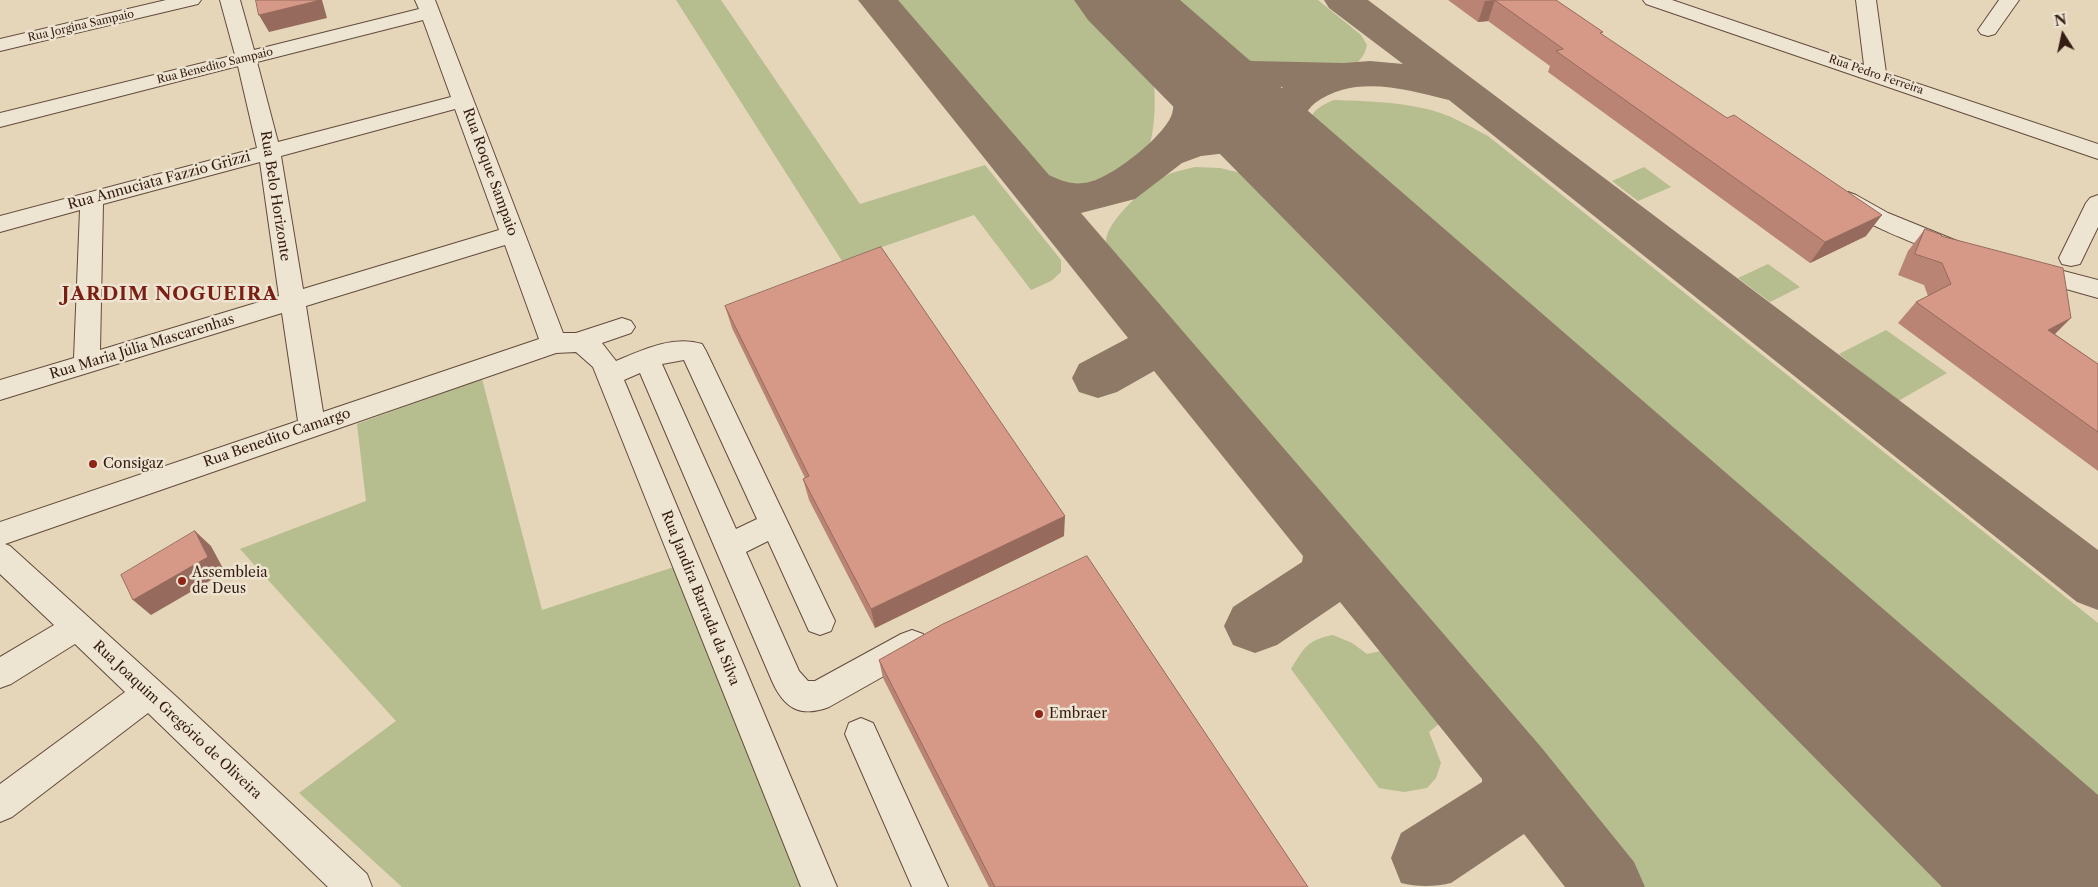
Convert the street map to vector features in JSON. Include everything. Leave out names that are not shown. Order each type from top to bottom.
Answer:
[{"type":"street","name":"Rua Jorgina Sampaio","points":[[0,44],[190,0]]},
{"type":"street","name":"Rua Belo Horizonte","points":[[230,0],[270,151],[312,426]]},
{"type":"street","name":"Rua Pedro Ferreira","points":[[1654,0],[1876,74],[2098,152]]},
{"type":"street","points":[[1866,0],[1876,74]]},
{"type":"street","points":[[1988,30],[2009,0]]},
{"type":"street","name":"Rua Benedito Sampaio","points":[[0,120],[245,58],[428,6]]},
{"type":"street","name":"Rua Roque Sampaio","points":[[428,6],[513,234],[565,343]]},
{"type":"street","name":"Rua Annuciata Fazzio Grizzi","points":[[0,224],[464,100]]},
{"type":"street","points":[[1829,188],[1880,220],[1944,246],[1973,254]]},
{"type":"street","points":[[87,364],[92,199]]},
{"type":"street","points":[[2072,258],[2098,204]]},
{"type":"street","name":"Rua Maria Júlia Mascarenhas","points":[[0,390],[513,234]]},
{"type":"street","points":[[2011,265],[2098,289]]},
{"type":"street","name":"Rua Benedito Camargo","points":[[0,534],[312,426],[565,343],[622,327]]},
{"type":"street","name":"Rua Jandira Barrada da Silva","points":[[565,343],[594,349],[604,363],[819,887]]},
{"type":"street","points":[[608,375],[680,350],[693,351],[820,621]]},
{"type":"street","points":[[647,360],[788,681],[800,696],[818,696],[931,633]]},
{"type":"street","points":[[729,547],[774,524]]},
{"type":"street","name":"Rua Joaquim Gregório de Oliveira","points":[[0,555],[149,692],[353,887]]},
{"type":"street","points":[[0,674],[77,627]]},
{"type":"street","points":[[0,806],[149,692]]},
{"type":"street","points":[[860,734],[930,887]]},
{"type":"green space","points":[[676,0],[721,0],[860,204],[985,165],[1061,260],[1061,272],[1051,281],[1031,290],[974,215],[842,261]]},
{"type":"green space","points":[[896,0],[1081,0],[1141,58],[1152,74],[1155,101],[1154,123],[1148,149],[1141,160],[1122,177],[1098,188],[1072,191],[1056,188],[1043,181]]},
{"type":"green space","points":[[1152,0],[1318,0],[1361,35],[1367,45],[1364,54],[1358,62],[1352,66],[1330,70],[1295,70],[1237,65],[1216,56],[1199,44]]},
{"type":"green space","points":[[1334,100],[1393,103],[1427,109],[1451,117],[1488,136],[2098,623],[2098,866],[1317,153],[1308,137],[1309,122],[1318,108]]},
{"type":"green space","points":[[1195,167],[1220,168],[1262,178],[1990,887],[1637,887],[1119,271],[1112,260],[1108,253],[1106,240],[1114,222],[1122,212],[1141,193],[1161,178]]},
{"type":"green space","points":[[1644,167],[1671,187],[1638,201],[1612,181]]},
{"type":"green space","points":[[1768,264],[1800,287],[1770,302],[1738,278]]},
{"type":"green space","points":[[1886,330],[1947,373],[1898,401],[1839,354]]},
{"type":"green space","points":[[482,379],[542,610],[674,567],[801,887],[402,887],[299,793],[396,721],[240,549],[366,501],[357,424]]},
{"type":"green space","points":[[1333,635],[1352,643],[1367,654],[1381,651],[1440,723],[1429,732],[1441,763],[1436,778],[1427,788],[1404,792],[1379,788],[1291,669],[1307,646],[1317,639]]},
{"type":"building","points":[[256,0],[317,0],[317,1],[259,15]]},
{"type":"building","points":[[1495,0],[1556,0],[1603,32],[1600,33],[1727,118],[1734,115],[1882,215],[1825,242],[1556,51],[1563,49]]},
{"type":"building","points":[[1925,229],[1941,236],[2063,268],[2071,318],[2048,330],[2098,364],[2098,432],[1916,302],[1951,284],[1942,263],[1915,254]]},
{"type":"building","points":[[881,247],[1065,516],[871,609],[803,479],[809,476],[725,306]]},
{"type":"building","points":[[195,531],[208,557],[133,600],[121,575]]},
{"type":"building","name":"Embraer","points":[[1087,556],[1308,887],[995,887],[879,660],[941,625]]},
{"type":"taxiway","points":[[877,0],[1156,335]]},
{"type":"taxiway","points":[[1343,0],[1465,92],[2098,584]]},
{"type":"taxiway","points":[[1166,153],[1188,128],[1194,112],[1195,91],[1190,70],[1176,50],[1213,66],[1239,72],[1341,75]]},
{"type":"taxiway","points":[[1166,153],[1195,143],[1227,139],[1254,144],[1278,152],[1322,188],[1293,156],[1281,133],[1280,128],[1283,114],[1294,99],[1311,87],[1329,79],[1349,75],[1392,75],[1413,78],[1452,88]]},
{"type":"taxiway","points":[[1033,186],[1059,198],[1087,198],[1119,189],[1166,153]]},
{"type":"taxiway","points":[[1098,378],[1147,351],[1156,335]]},
{"type":"taxiway","points":[[1156,335],[1334,550]]},
{"type":"taxiway","points":[[1255,626],[1329,576],[1334,550]]},
{"type":"taxiway","points":[[1334,550],[1517,770]]},
{"type":"taxiway","points":[[1426,858],[1513,801],[1517,770]]},
{"type":"taxiway","points":[[1517,770],[1609,887]]},
{"type":"runway","points":[[1122,0],[2068,887]]},
{"type":"place","name":"Consigaz","points":[[93,464]]},
{"type":"place","name":"Assembleia de Deus","points":[[182,581]]},
{"type":"place","name":"Embraer","points":[[1039,714]]},
{"type":"district","name":"JARDIM NOGUEIRA","points":[[170,295]]}]
